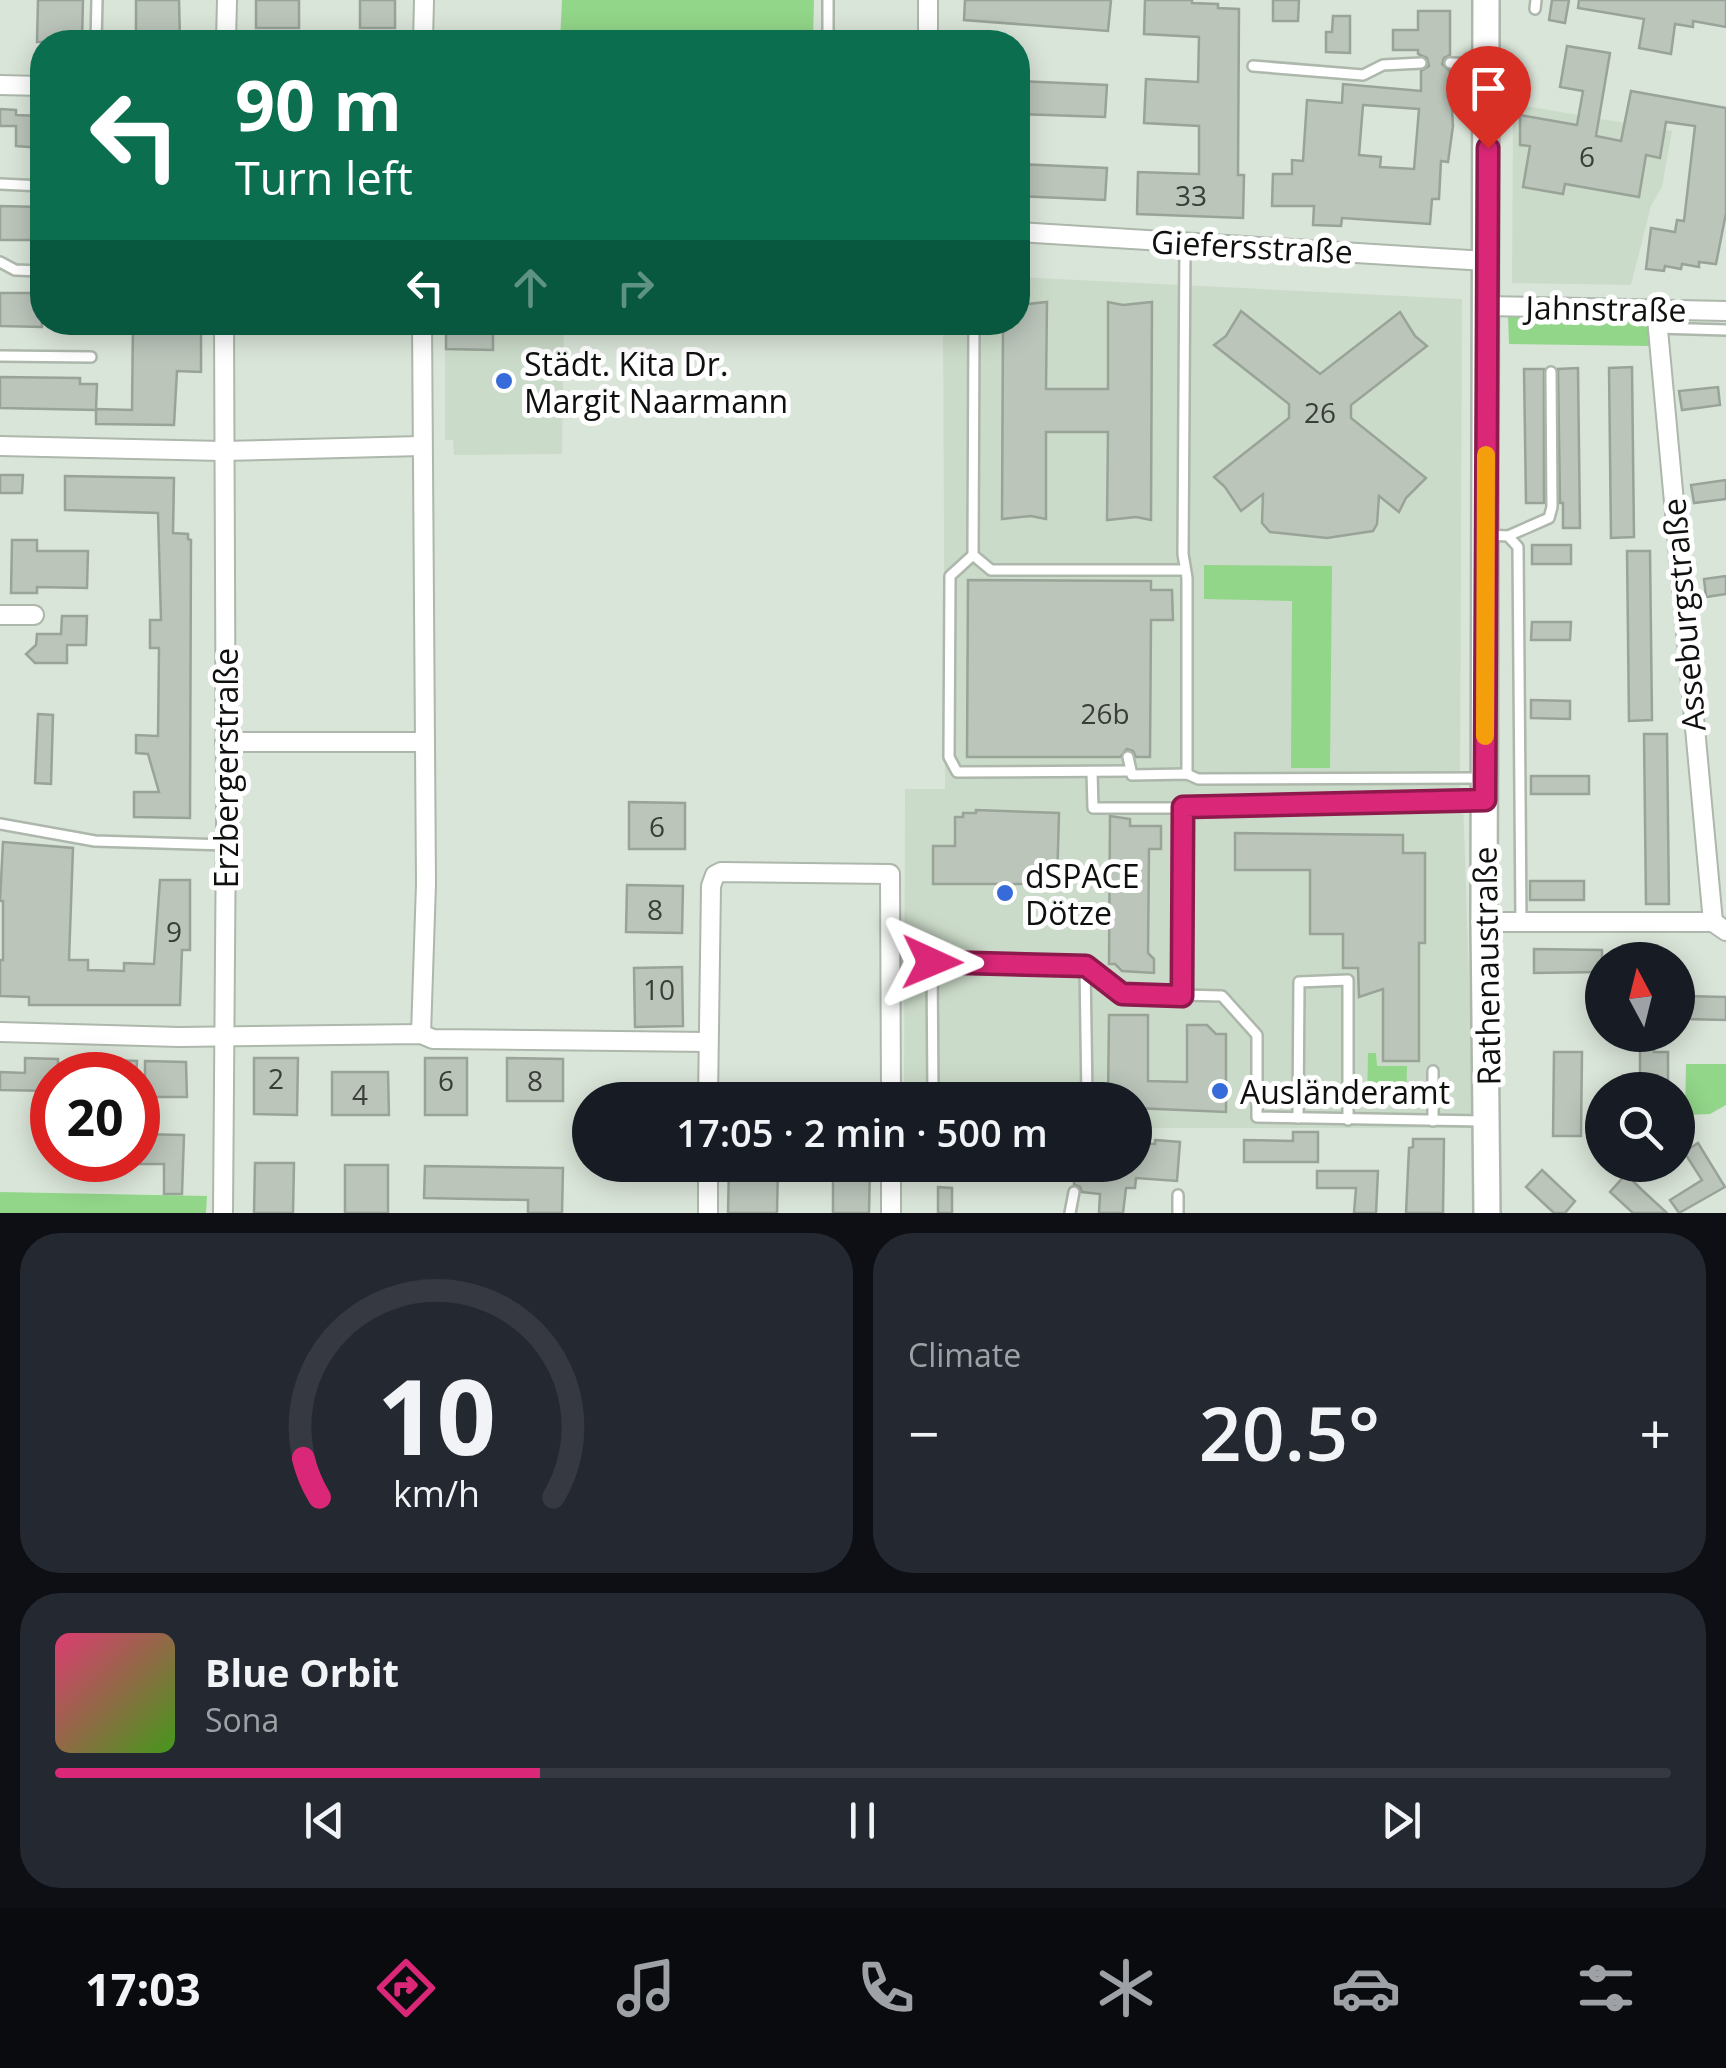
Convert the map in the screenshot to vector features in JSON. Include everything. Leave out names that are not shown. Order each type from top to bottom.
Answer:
[{"type":"street","points":[[226,30],[227,0]]},
{"type":"street","points":[[423,30],[424,0]]},
{"type":"street","points":[[928,0],[928,30]]},
{"type":"street","name":"Rathenaustraße","points":[[1486,0],[1486,306],[1496,535],[1485,789],[1487,1213]]},
{"type":"street","points":[[0,85],[30,86]]},
{"type":"street","name":"Giefersstraße","points":[[1030,233],[1486,260]]},
{"type":"street","name":"Jahnstraße","points":[[1486,306],[1726,311]]},
{"type":"street","name":"Asseburgstraße","points":[[1484,922],[1719,926],[1656,308]]},
{"type":"street","name":"Erzbergerstraße","points":[[222,1213],[226,844],[224,335]]},
{"type":"street","points":[[422,335],[426,884],[422,1034]]},
{"type":"street","points":[[0,446],[222,450],[421,446]]},
{"type":"street","points":[[0,615],[34,615]]},
{"type":"street","points":[[225,742],[424,742]]},
{"type":"street","points":[[708,1082],[710,886],[721,872],[890,874],[891,1082]]},
{"type":"street","points":[[0,1032],[422,1034],[433,1040],[708,1042]]},
{"type":"street","points":[[708,1182],[708,1213]]},
{"type":"street","points":[[891,1182],[891,1213]]},
{"type":"lane","points":[[96,0],[96,30]]},
{"type":"lane","points":[[828,0],[828,30]]},
{"type":"lane","points":[[1252,66],[1363,75],[1383,65],[1421,63]]},
{"type":"lane","points":[[1450,63],[1486,64]]},
{"type":"lane","points":[[0,184],[30,185]]},
{"type":"lane","points":[[1186,242],[1184,570],[1188,578],[1188,774]]},
{"type":"lane","points":[[0,262],[15,270],[30,271]]},
{"type":"lane","points":[[1657,328],[1726,330]]},
{"type":"lane","points":[[974,335],[973,554],[950,576],[952,767],[957,772],[1129,771]]},
{"type":"lane","points":[[0,356],[91,357]]},
{"type":"lane","points":[[1496,535],[1549,518],[1551,372]]},
{"type":"lane","points":[[1496,535],[1518,547],[1522,922]]},
{"type":"lane","points":[[973,554],[990,570],[1184,570]]},
{"type":"lane","points":[[1128,757],[1132,775],[1188,774],[1198,779],[1485,789]]},
{"type":"lane","points":[[1092,772],[1094,808],[1183,807],[1485,789]]},
{"type":"lane","points":[[1182,996],[1183,807]]},
{"type":"lane","points":[[0,824],[95,841],[226,844]]},
{"type":"lane","points":[[1086,966],[1087,1098],[933,1096],[932,962],[1086,966],[1122,994],[1222,996],[1256,1035],[1257,1118],[1488,1121]]},
{"type":"lane","points":[[1298,1118],[1298,982],[1348,980],[1348,1120]]},
{"type":"lane","points":[[1433,1121],[1434,1071]]},
{"type":"lane","points":[[1070,1213],[1074,1192]]},
{"type":"lane","points":[[1178,1196],[1178,1213]]},
{"type":"shaded area","points":[[1513,104],[1672,131],[1662,187],[1651,206],[1631,285],[1512,283]]},
{"type":"shaded area","points":[[1030,278],[1462,299],[1460,789],[1187,794],[1186,830],[1188,796],[1463,797],[1474,1128],[1152,1128],[1152,1082],[904,1082],[905,789],[945,789],[943,335],[1030,335]]},
{"type":"shaded area","name":"Städt. Kita Dr. Margit Naarmann","points":[[445,335],[564,335],[562,454],[454,455],[453,440],[445,440]]},
{"type":"green space","points":[[562,0],[814,0],[813,30],[561,30]]},
{"type":"green space","points":[[1508,316],[1640,318],[1649,330],[1649,346],[1509,344]]},
{"type":"green space","points":[[1204,565],[1332,566],[1330,768],[1291,768],[1292,601],[1204,599]]},
{"type":"green space","points":[[1368,1053],[1376,1053],[1377,1066],[1407,1066],[1406,1103],[1367,1102]]},
{"type":"green space","points":[[1686,1064],[1726,1064],[1726,1105],[1710,1114],[1695,1115],[1695,1072],[1686,1072]]},
{"type":"green space","points":[[0,1192],[207,1196],[206,1213],[0,1213]]},
{"type":"building","points":[[38,0],[83,0],[82,30],[37,30]]},
{"type":"building","points":[[136,0],[179,0],[180,30],[136,30]]},
{"type":"building","points":[[256,0],[299,0],[299,28],[256,28]]},
{"type":"building","points":[[360,0],[395,0],[395,28],[360,28]]},
{"type":"building","points":[[965,0],[1111,0],[1108,31],[964,20]]},
{"type":"building","points":[[1145,0],[1192,0],[1239,9],[1238,175],[1244,175],[1243,218],[1137,214],[1138,172],[1199,174],[1199,126],[1144,123],[1146,79],[1198,82],[1199,37],[1144,34]]},
{"type":"building","points":[[1273,0],[1299,0],[1298,21],[1273,21]]},
{"type":"building","points":[[1552,0],[1569,0],[1565,23],[1549,20]]},
{"type":"building","points":[[1579,0],[1726,0],[1726,27],[1693,21],[1693,27],[1675,24],[1671,54],[1639,48],[1644,19],[1578,8]]},
{"type":"building","points":[[1418,11],[1450,11],[1450,55],[1442,64],[1450,71],[1453,126],[1448,162],[1441,161],[1439,199],[1432,199],[1430,224],[1342,218],[1341,226],[1313,225],[1314,206],[1272,206],[1273,174],[1292,174],[1292,160],[1303,161],[1307,100],[1342,103],[1343,84],[1421,91],[1421,71],[1429,66],[1427,58],[1418,50],[1393,50],[1393,30],[1418,30]],"holes":[[[1363,105],[1419,109],[1414,169],[1380,167],[1381,157],[1359,155]]]},
{"type":"building","points":[[1333,16],[1350,16],[1350,53],[1326,52],[1326,32],[1332,32]]},
{"type":"building","points":[[1567,46],[1610,53],[1596,136],[1621,141],[1631,91],[1726,108],[1726,213],[1716,264],[1682,264],[1681,269],[1665,266],[1664,271],[1646,269],[1651,228],[1675,232],[1677,220],[1684,221],[1695,126],[1666,122],[1660,158],[1646,155],[1639,197],[1565,184],[1563,194],[1523,187],[1530,146],[1520,145],[1520,115],[1577,125],[1583,91],[1560,87]]},
{"type":"building","points":[[1030,82],[1107,85],[1105,117],[1030,114]]},
{"type":"building","points":[[0,109],[30,116],[30,147],[16,146],[16,126],[0,126]]},
{"type":"building","points":[[1030,165],[1107,168],[1105,200],[1030,197]]},
{"type":"building","points":[[0,206],[30,207],[30,240],[0,240]]},
{"type":"building","points":[[0,293],[30,293],[30,327],[0,326]]},
{"type":"building","points":[[1047,302],[1046,389],[1108,389],[1108,302],[1152,302],[1151,520],[1107,520],[1108,432],[1046,432],[1046,519],[1002,519],[1003,335],[1030,335],[1030,304]]},
{"type":"building","points":[[1241,311],[1320,374],[1400,312],[1415,336],[1427,346],[1351,405],[1351,418],[1426,478],[1406,498],[1399,512],[1379,496],[1373,531],[1327,538],[1270,532],[1262,523],[1263,494],[1241,511],[1214,477],[1289,418],[1289,404],[1214,345],[1226,336]]},
{"type":"building","points":[[133,335],[201,335],[201,372],[177,371],[174,425],[96,424],[96,409],[132,410]]},
{"type":"building","points":[[446,335],[493,335],[493,350],[446,349]]},
{"type":"building","points":[[1632,367],[1634,537],[1611,538],[1609,368]]},
{"type":"building","points":[[1578,368],[1580,528],[1563,528],[1558,369]]},
{"type":"building","points":[[1524,369],[1544,369],[1544,503],[1526,503]]},
{"type":"building","points":[[0,377],[80,378],[80,384],[97,384],[96,410],[0,408]]},
{"type":"building","points":[[1718,387],[1720,405],[1682,410],[1679,391]]},
{"type":"building","points":[[0,475],[23,475],[22,493],[0,493]]},
{"type":"building","points":[[65,476],[174,478],[173,533],[188,534],[191,540],[190,818],[134,817],[134,792],[159,792],[148,754],[136,753],[136,735],[158,736],[159,648],[150,648],[150,620],[161,620],[158,513],[65,510]]},
{"type":"building","points":[[1726,480],[1726,499],[1694,503],[1691,485]]},
{"type":"building","points":[[12,540],[37,540],[37,551],[88,551],[87,588],[37,587],[37,593],[11,593]]},
{"type":"building","points":[[1532,545],[1571,545],[1571,564],[1532,564]]},
{"type":"building","points":[[1627,551],[1650,551],[1652,720],[1629,721]]},
{"type":"building","points":[[1726,576],[1726,594],[1706,597],[1704,579]]},
{"type":"building","points":[[968,580],[1151,581],[1151,590],[1172,590],[1173,620],[1151,620],[1150,757],[1136,757],[1127,749],[1120,757],[967,757]]},
{"type":"building","points":[[62,616],[87,616],[86,645],[67,645],[67,663],[35,663],[26,654],[36,645],[37,634],[61,634]]},
{"type":"building","points":[[1532,622],[1571,622],[1570,640],[1531,640]]},
{"type":"building","points":[[1531,700],[1570,701],[1570,719],[1531,718]]},
{"type":"building","points":[[38,714],[53,715],[51,784],[35,783]]},
{"type":"building","points":[[1644,734],[1667,734],[1669,904],[1646,904]]},
{"type":"building","points":[[1531,776],[1589,776],[1589,794],[1531,794]]},
{"type":"building","points":[[629,802],[685,803],[685,849],[629,849]]},
{"type":"building","points":[[976,810],[1059,813],[1057,884],[933,884],[933,846],[955,846],[955,817]]},
{"type":"building","points":[[1110,816],[1130,819],[1130,826],[1161,826],[1161,849],[1149,849],[1148,953],[1154,959],[1154,973],[1122,971],[1109,964]]},
{"type":"building","points":[[1235,833],[1403,835],[1403,853],[1425,853],[1425,943],[1419,943],[1419,1061],[1383,1061],[1383,989],[1359,997],[1358,968],[1343,968],[1343,934],[1310,934],[1310,870],[1235,870]]},
{"type":"building","points":[[3,842],[73,848],[69,960],[88,960],[88,970],[124,971],[124,963],[154,964],[160,880],[190,880],[190,950],[182,950],[180,1005],[29,1005],[29,997],[0,996]]},
{"type":"building","points":[[1530,881],[1584,881],[1584,900],[1530,900]]},
{"type":"building","points":[[627,885],[683,886],[682,933],[626,932]]},
{"type":"building","points":[[1534,949],[1585,950],[1585,972],[1534,973]]},
{"type":"building","points":[[682,967],[683,1026],[635,1027],[634,968]]},
{"type":"building","points":[[1695,996],[1726,997],[1726,1020],[1695,1019]]},
{"type":"building","points":[[1109,1015],[1148,1015],[1148,1081],[1187,1082],[1187,1025],[1207,1025],[1216,1034],[1226,1034],[1226,1112],[1152,1109],[1152,1082],[1108,1082]]},
{"type":"building","points":[[1554,1052],[1582,1052],[1581,1136],[1553,1136]]},
{"type":"building","points":[[1640,1052],[1668,1052],[1668,1072],[1640,1072]]},
{"type":"building","points":[[25,1058],[30,1058],[30,1091],[0,1090],[0,1072],[25,1073]]},
{"type":"building","points":[[254,1058],[298,1058],[297,1115],[254,1114]]},
{"type":"building","points":[[425,1058],[467,1058],[467,1115],[425,1115]]},
{"type":"building","points":[[507,1058],[563,1059],[563,1101],[507,1101]]},
{"type":"building","points":[[160,1061],[186,1062],[187,1097],[160,1097]]},
{"type":"building","points":[[332,1072],[388,1072],[389,1115],[332,1115]]},
{"type":"building","points":[[1293,1132],[1318,1132],[1318,1162],[1244,1162],[1244,1140],[1293,1141]]},
{"type":"building","points":[[160,1134],[184,1135],[182,1194],[164,1194],[164,1164],[160,1164]]},
{"type":"building","points":[[1413,1139],[1444,1139],[1443,1213],[1406,1213],[1409,1148],[1413,1147]]},
{"type":"building","points":[[1155,1140],[1180,1142],[1177,1181],[1152,1179],[1152,1144]]},
{"type":"building","points":[[1698,1143],[1725,1187],[1679,1213],[1670,1200],[1702,1180],[1695,1169]]},
{"type":"building","points":[[255,1163],[294,1163],[293,1213],[254,1213]]},
{"type":"building","points":[[345,1165],[388,1165],[388,1213],[345,1213]]},
{"type":"building","points":[[425,1166],[563,1168],[562,1213],[528,1213],[528,1200],[424,1198]]},
{"type":"building","points":[[1542,1170],[1575,1201],[1565,1213],[1554,1213],[1526,1187]]},
{"type":"building","points":[[1317,1171],[1378,1171],[1376,1213],[1354,1213],[1356,1188],[1317,1188]]},
{"type":"building","points":[[729,1182],[778,1182],[777,1213],[728,1213]]},
{"type":"building","points":[[833,1182],[870,1182],[869,1213],[833,1213]]},
{"type":"building","points":[[1136,1182],[1135,1188],[1126,1188],[1123,1213],[1099,1213],[1100,1194],[1082,1192],[1074,1184]]},
{"type":"building","points":[[1619,1182],[1634,1182],[1667,1213],[1633,1213],[1610,1192]]},
{"type":"building","points":[[938,1187],[952,1188],[952,1213],[938,1213]]},
{"type":"slow traffic","points":[[1485,736],[1486,455]]},
{"type":"place","name":"Städt. Kita Dr. Margit Naarmann","points":[[504,381]]},
{"type":"place","name":"dSPACE Dötze","points":[[1005,893]]},
{"type":"place","name":"Ausländeramt","points":[[1220,1091]]},
{"type":"route","points":[[932,962],[1086,966],[1122,994],[1182,996],[1183,807],[1485,800],[1488,148]]}]
